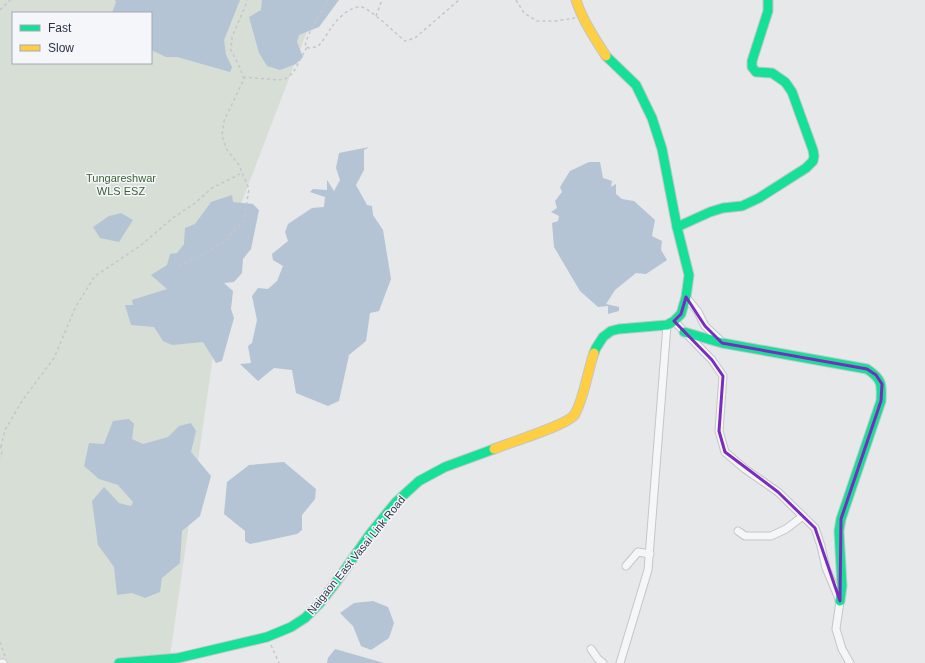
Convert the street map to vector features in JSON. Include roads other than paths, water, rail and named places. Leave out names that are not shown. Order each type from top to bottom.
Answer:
[{"type":"street","points":[[576,0],[578,8],[595,39],[607,57],[636,85],[652,118],[662,149],[677,227],[689,275],[686,297],[681,314],[671,323],[648,570],[620,663]]},
{"type":"street","points":[[677,227],[722,208],[742,206],[750,203],[806,168],[813,161],[813,150],[792,92],[785,82],[772,73],[756,72],[752,68],[752,62],[768,11],[768,0]]},
{"type":"street","points":[[686,297],[698,312],[705,326],[722,343]]},
{"type":"street","points":[[671,323],[684,332],[712,360],[723,376],[719,431],[725,452],[745,469],[778,492],[815,528],[826,568],[840,601]]},
{"type":"street","name":"Naigaon East Vasai Link Road","points":[[119,663],[178,658],[267,637],[290,627],[305,618],[320,603],[370,534],[396,502],[419,482],[445,467],[565,422],[574,416],[578,408],[591,362],[596,348],[603,337],[611,331],[620,329],[671,323]]},
{"type":"street","points":[[684,332],[722,343],[867,369],[876,375],[882,384],[881,401],[841,519],[839,531],[842,586],[836,629],[842,649],[850,663]]},
{"type":"street","points":[[738,531],[745,536],[771,536],[786,529],[803,516]]},
{"type":"street","points":[[626,566],[638,552],[650,554]]},
{"type":"street","points":[[591,649],[598,660],[603,663]]},
{"type":"water","points":[[115,0],[240,0],[224,40],[226,55],[232,67],[230,72],[177,57],[166,57],[152,50],[152,12],[112,12],[116,2]]},
{"type":"water","points":[[262,0],[339,0],[319,27],[299,35],[297,42],[303,57],[296,64],[280,70],[267,66],[259,53],[249,17],[261,10]]},
{"type":"water","points":[[369,147],[364,150],[364,170],[356,185],[367,205],[372,206],[373,215],[383,230],[391,279],[379,311],[370,313],[366,341],[349,355],[339,401],[328,406],[296,393],[292,370],[274,368],[258,381],[240,364],[251,363],[248,346],[252,343],[257,320],[252,296],[258,288],[268,289],[277,281],[283,266],[273,260],[272,254],[288,241],[285,232],[288,224],[312,208],[324,207],[325,197],[310,192],[313,189],[327,190],[327,180],[334,191],[340,180],[336,168],[339,153]]},
{"type":"water","points":[[589,162],[600,162],[603,178],[612,181],[611,187],[616,184],[616,194],[622,199],[634,201],[655,220],[652,236],[662,241],[661,250],[667,260],[646,274],[636,273],[615,290],[606,304],[619,307],[619,311],[608,314],[608,306],[598,307],[580,291],[554,247],[552,223],[558,221],[559,216],[551,212],[557,208],[555,201],[562,192],[560,187],[570,171]]},
{"type":"water","points":[[232,195],[233,202],[253,204],[259,210],[251,249],[243,259],[242,273],[234,282],[224,283],[233,291],[231,309],[234,318],[222,361],[216,363],[203,342],[172,345],[163,341],[154,327],[131,325],[125,305],[133,305],[132,300],[167,289],[151,275],[167,265],[170,254],[177,253],[184,244],[185,228],[195,224],[211,202]]},
{"type":"water","points":[[121,213],[133,220],[119,242],[100,238],[93,227],[109,216]]},
{"type":"water","points":[[129,419],[134,424],[132,439],[143,444],[168,437],[179,426],[191,423],[196,431],[191,452],[211,476],[200,516],[182,531],[180,563],[162,578],[160,592],[145,598],[132,593],[117,595],[114,567],[98,545],[92,501],[104,487],[119,503],[131,506],[133,502],[118,485],[99,479],[84,466],[89,443],[104,444],[113,421]]},
{"type":"water","points":[[284,462],[316,489],[315,499],[302,515],[302,530],[297,534],[250,544],[245,541],[245,531],[224,514],[227,482],[249,465]]},
{"type":"water","points":[[373,601],[388,607],[394,623],[389,638],[371,650],[361,646],[353,626],[340,613],[354,603]]},
{"type":"water","points":[[335,649],[384,663],[327,663],[328,658]]},
{"type":"park label","name":"Tungareshwar WLS ESZ","points":[[121,184]]}]
